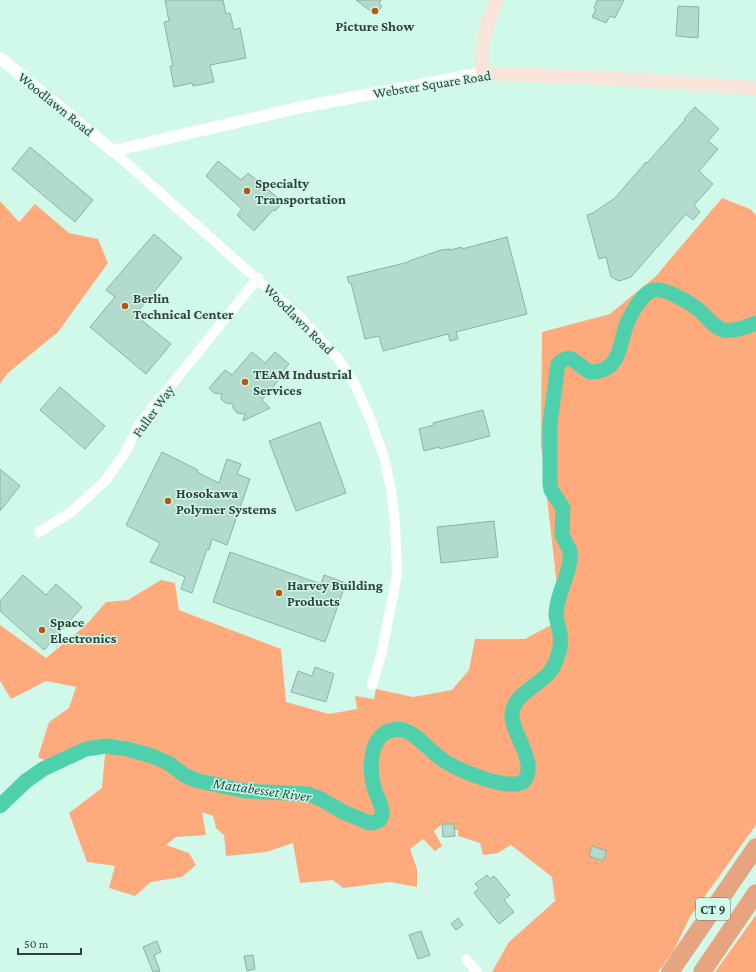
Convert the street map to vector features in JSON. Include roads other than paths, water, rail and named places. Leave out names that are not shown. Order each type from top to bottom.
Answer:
[{"type":"highway","name":"CT 9","points":[[670,972],[756,847]]},
{"type":"highway","name":"CT 9","points":[[702,972],[756,893]]},
{"type":"main road","points":[[483,73],[483,42],[497,0]]},
{"type":"main road","name":"Webster Square Road","points":[[483,73],[603,78],[756,88]]},
{"type":"street","name":"Woodlawn Road","points":[[0,58],[113,151],[258,278],[302,319],[339,360],[354,385],[370,418],[384,457],[391,489],[395,523],[397,575],[381,656],[372,685]]},
{"type":"street","name":"Webster Square Road","points":[[113,151],[302,107],[483,73]]},
{"type":"street","name":"Fuller Way","points":[[39,532],[71,512],[105,481],[125,453],[138,426],[258,278]]},
{"type":"street","points":[[466,959],[477,972]]},
{"type":"waterway","name":"Mattabesset River","points":[[0,806],[26,781],[43,769],[86,749],[106,746],[127,749],[152,756],[170,764],[184,775],[198,781],[246,791],[308,794],[321,799],[343,812],[373,823],[380,820],[382,816],[382,808],[374,788],[371,768],[372,754],[377,741],[383,734],[398,729],[414,735],[447,763],[468,773],[480,778],[505,784],[523,782],[527,774],[528,766],[523,748],[515,730],[512,713],[514,706],[523,694],[548,675],[556,661],[560,643],[560,631],[556,613],[560,593],[570,560],[570,551],[562,535],[563,508],[551,490],[550,483],[550,424],[558,364],[567,358],[574,360],[590,372],[600,371],[608,367],[617,356],[632,312],[639,302],[653,290],[664,291],[684,300],[700,311],[719,329],[736,330],[756,323]]},
{"type":"place","name":"Picture Show","points":[[375,11]]},
{"type":"place","name":"Specialty Transportation","points":[[247,191]]},
{"type":"place","name":"Berlin Technical Center","points":[[125,306]]},
{"type":"place","name":"TEAM Industrial Services","points":[[245,382]]},
{"type":"place","name":"Hosokawa Polymer Systems","points":[[168,501]]},
{"type":"place","name":"Harvey Building Products","points":[[279,593]]},
{"type":"place","name":"Space Electronics","points":[[42,630]]}]
